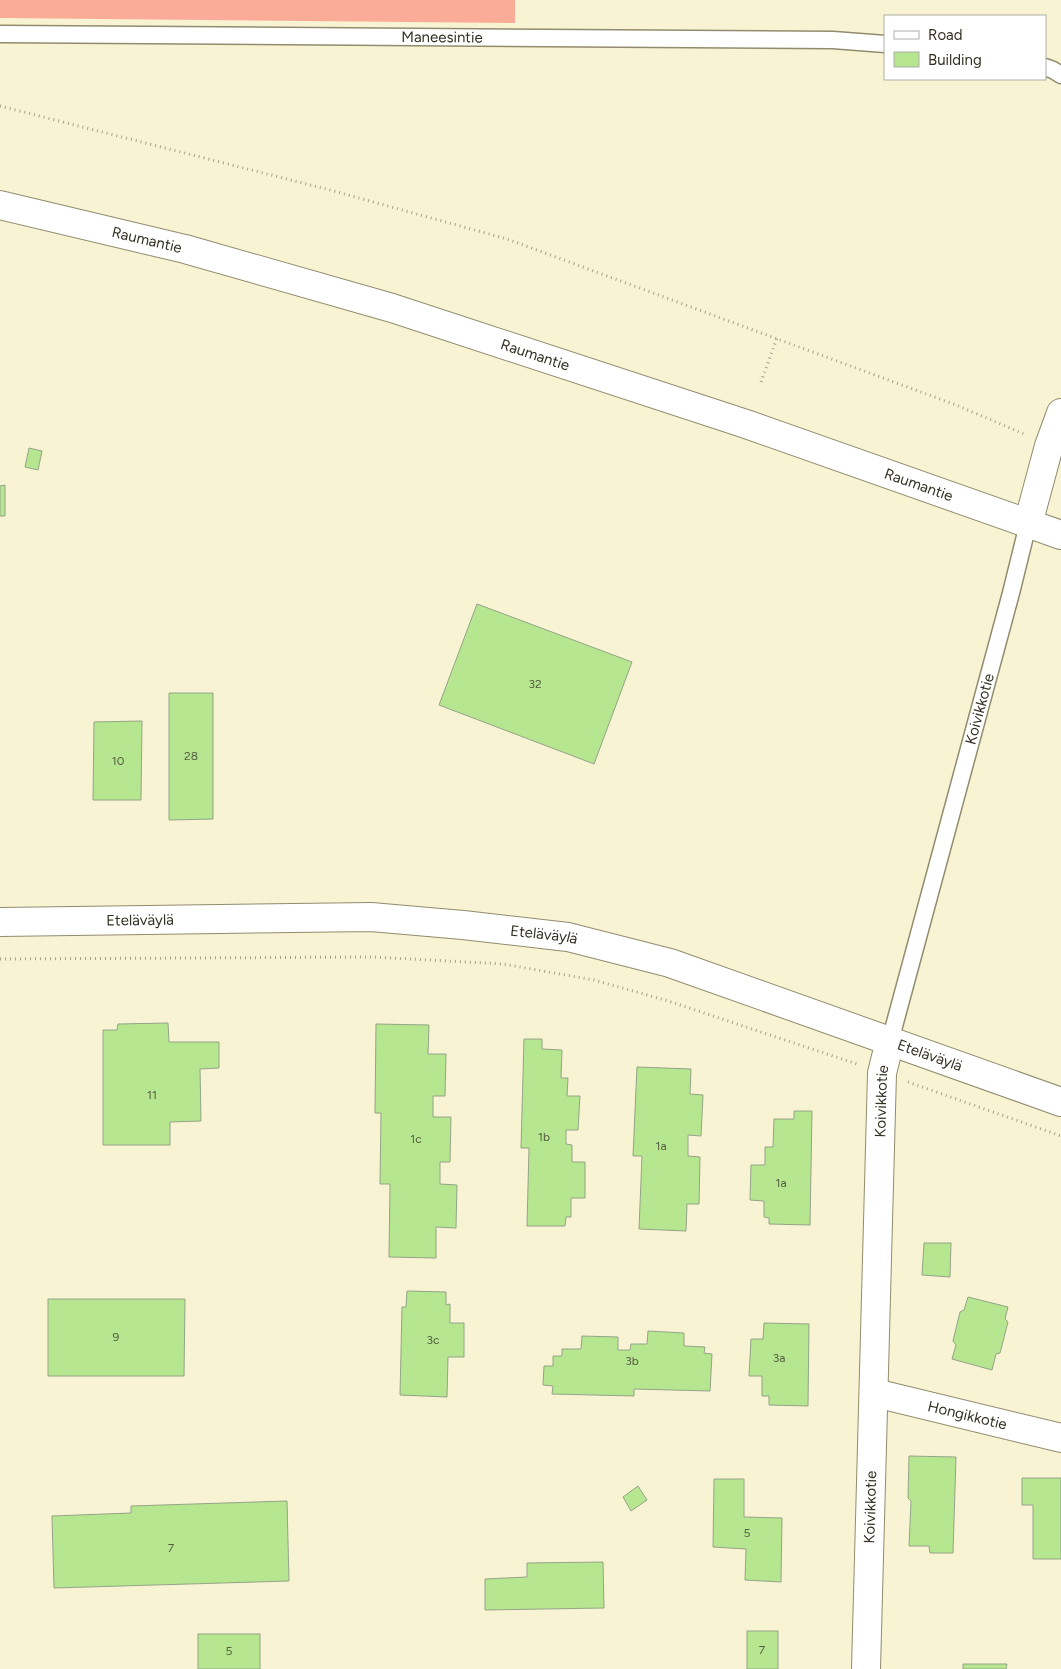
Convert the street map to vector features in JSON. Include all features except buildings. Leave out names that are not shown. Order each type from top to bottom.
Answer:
[{"type":"main road","name":"Raumantie","points":[[0,205],[185,248],[392,308],[746,424],[1061,535]]},
{"type":"main road","points":[[1028,524],[1049,446],[1061,413]]},
{"type":"main road","name":"Eteläväylä","points":[[0,922],[371,917],[568,937],[670,963],[1061,1102]]},
{"type":"main road","name":"Koivikkotie","points":[[866,1669],[875,1393],[882,1072],[890,1041]]},
{"type":"main road","name":"Hongikkotie","points":[[875,1393],[1061,1438]]},
{"type":"lane","name":"Maneesintie","points":[[0,34],[833,40],[884,44]]},
{"type":"lane","points":[[1046,67],[1061,75]]},
{"type":"lane","name":"Koivikkotie","points":[[890,1041],[1012,593],[1028,524]]},
{"type":"path","points":[[0,106],[321,188],[507,239],[956,405],[1049,446]]},
{"type":"path","points":[[761,382],[777,338]]},
{"type":"path","points":[[0,959],[373,956],[503,964],[594,980],[647,995],[882,1072],[1061,1136]]},
{"type":"shaded area","points":[[0,0],[515,0],[515,23],[0,18]]}]
